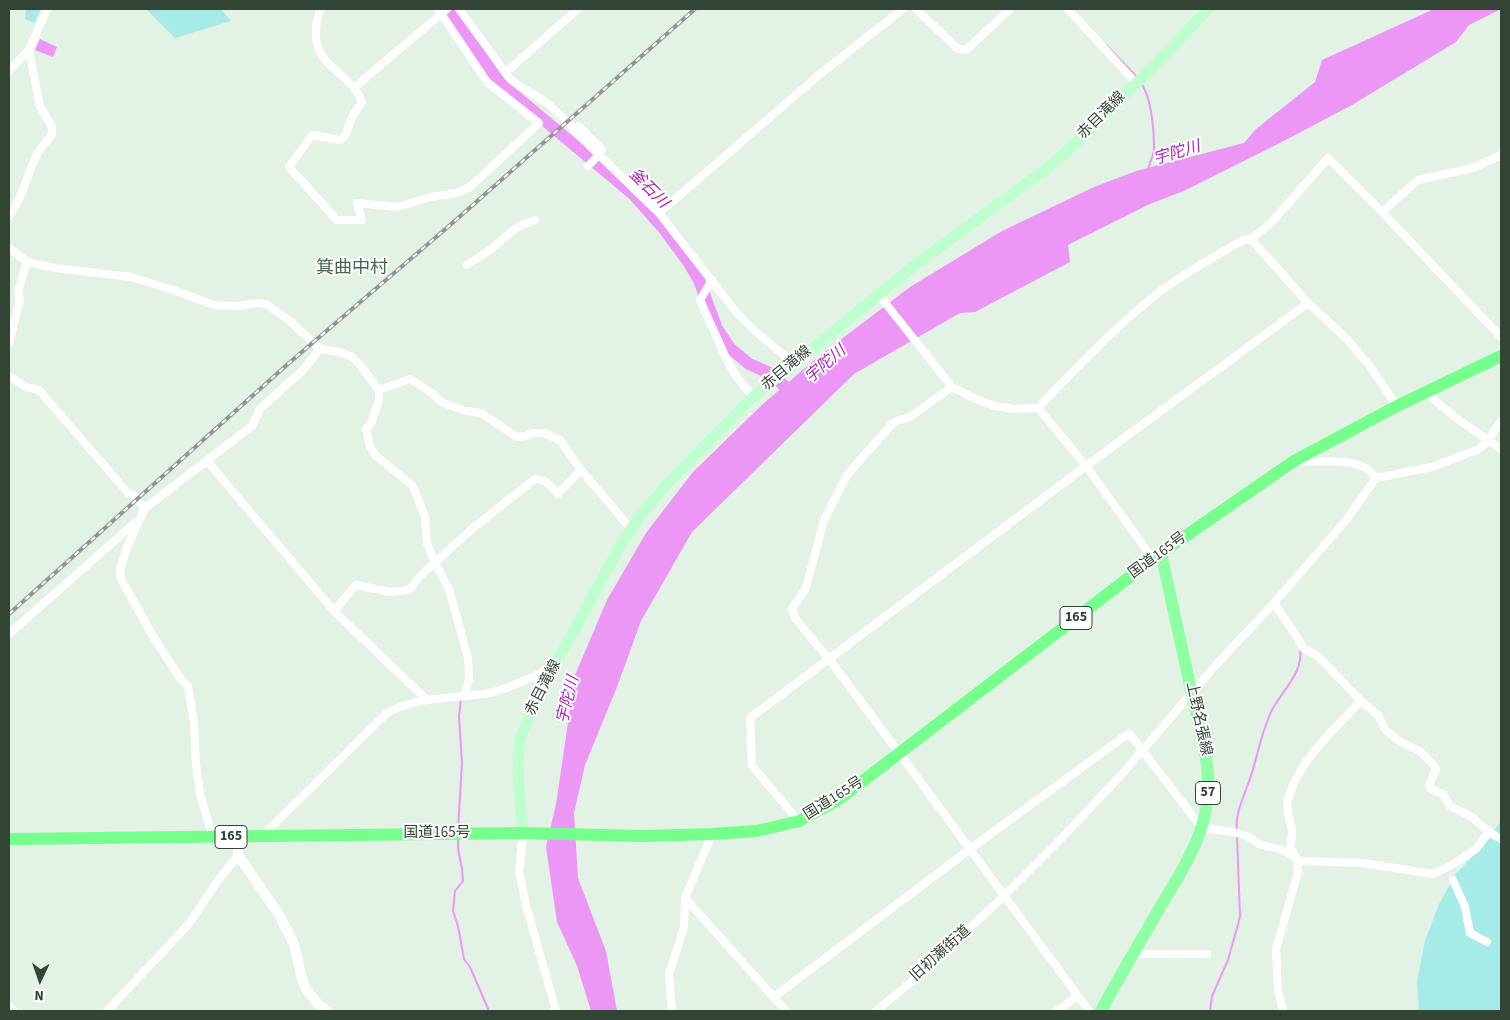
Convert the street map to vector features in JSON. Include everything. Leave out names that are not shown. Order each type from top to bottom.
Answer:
[{"type":"highway","name":"国道165号","points":[[9,839],[528,833],[643,836],[712,834],[757,830],[799,821],[838,800],[1157,556],[1294,461],[1397,406],[1501,356]]},
{"type":"main road","name":"赤目滝線","points":[[528,833],[519,788],[518,762],[520,739],[534,704],[552,668],[620,546],[666,485],[753,397],[793,363],[880,296],[916,265],[1049,167],[1074,145],[1165,55],[1208,9]]},
{"type":"main road","name":"上野名張線","points":[[1101,1011],[1195,848],[1207,807],[1209,774],[1193,692],[1157,556]]},
{"type":"street","points":[[9,71],[29,50],[47,9]]},
{"type":"street","points":[[321,9],[317,18],[316,28],[318,52],[326,62],[355,87],[362,102],[352,117],[345,136],[340,140],[312,135],[289,167],[337,220],[362,220],[357,203],[397,207],[431,197],[457,193],[470,187],[539,123],[487,82],[442,11],[355,87]]},
{"type":"street","points":[[459,9],[506,72],[521,88],[555,110],[598,155],[659,213],[736,312],[793,363]]},
{"type":"street","points":[[506,72],[578,9]]},
{"type":"street","points":[[659,213],[820,74],[903,9]]},
{"type":"street","points":[[916,9],[958,49],[962,50],[966,50],[1010,9]]},
{"type":"street","points":[[1068,9],[1138,80]]},
{"type":"street","points":[[9,216],[26,185],[33,162],[52,134],[52,127],[40,106],[29,50]]},
{"type":"street","points":[[579,126],[602,150],[589,165]]},
{"type":"street","points":[[1382,212],[1418,180],[1473,168],[1501,155]]},
{"type":"street","points":[[880,296],[952,387],[995,406],[1014,409],[1038,408],[1085,359],[1153,297],[1201,264],[1243,240],[1251,239],[1271,223],[1328,158],[1501,337]]},
{"type":"street","points":[[468,265],[519,226],[535,220]]},
{"type":"street","points":[[1251,239],[1308,303],[1346,338],[1372,369],[1397,406]]},
{"type":"street","points":[[9,248],[27,262],[55,268],[131,277],[170,288],[214,305],[266,304],[290,321],[320,349],[340,352],[352,357],[360,364],[379,390],[379,400],[372,421],[366,429],[370,446],[376,456],[412,485],[425,516],[427,543],[449,589],[468,658],[469,679],[464,695]]},
{"type":"street","points":[[9,344],[20,299],[18,292],[27,262]]},
{"type":"street","points":[[712,280],[706,287],[700,300],[728,363],[753,397]]},
{"type":"street","points":[[799,821],[752,766],[750,718],[1086,466],[1308,303]]},
{"type":"street","points":[[213,838],[200,794],[194,723],[188,686],[180,678],[153,636],[121,579],[120,570],[145,508],[252,426],[260,409],[304,369],[320,349]]},
{"type":"street","points":[[9,376],[26,387],[39,390],[128,493],[132,494],[145,508]]},
{"type":"street","points":[[379,390],[410,379],[432,392],[443,403],[466,411],[481,412],[517,437],[544,433],[560,440],[581,470],[631,529]]},
{"type":"street","points":[[952,387],[910,418],[892,424],[847,475],[824,520],[806,588],[792,609],[796,618],[900,754],[1005,895],[1077,996],[1090,1011]]},
{"type":"street","points":[[1426,393],[1459,420],[1501,450]]},
{"type":"street","points":[[1038,408],[1157,556]]},
{"type":"street","points":[[1294,461],[1343,461],[1367,469],[1376,478],[1432,467],[1479,449],[1488,441],[1501,421]]},
{"type":"street","points":[[207,461],[334,611],[427,700]]},
{"type":"street","points":[[334,611],[356,585],[390,592],[409,590],[422,574],[473,528],[535,479],[540,478],[545,481],[558,494],[581,470]]},
{"type":"street","name":"旧初瀬街道","points":[[876,1011],[1005,895],[1058,842],[1143,750],[1214,667],[1274,603],[1347,519],[1376,478]]},
{"type":"street","points":[[9,634],[139,519]]},
{"type":"street","points":[[1274,603],[1303,648],[1318,656],[1361,701],[1378,715],[1385,729],[1399,741],[1421,752],[1432,762],[1436,769],[1429,786],[1443,794],[1450,806],[1472,817],[1489,832],[1501,839]]},
{"type":"street","points":[[262,836],[387,713],[402,705],[491,692],[522,682],[552,668]]},
{"type":"street","points":[[1283,1011],[1278,992],[1276,949],[1298,872],[1297,859],[1290,847],[1292,834],[1286,811],[1288,799],[1308,760],[1361,701]]},
{"type":"street","points":[[774,997],[970,849],[1129,733],[1202,828],[1237,833],[1249,837],[1259,844],[1282,850],[1301,861],[1363,863],[1433,874],[1452,865],[1476,849],[1489,832]]},
{"type":"street","points":[[528,833],[519,871],[526,905],[556,1011]]},
{"type":"street","points":[[672,1011],[669,974],[684,927],[684,898],[712,834]]},
{"type":"street","points":[[238,837],[238,855],[285,925],[294,944],[306,989],[318,1004],[327,1011]]},
{"type":"street","points":[[106,1011],[188,925],[238,855]]},
{"type":"street","points":[[1453,880],[1465,907],[1470,933],[1487,942]]},
{"type":"street","points":[[684,898],[786,1011]]},
{"type":"street","points":[[1134,954],[1207,954]]},
{"type":"street","points":[[1057,1011],[1077,996]]},
{"type":"street","points":[[9,1006],[14,1011]]},
{"type":"shaded area","points":[[26,9],[41,9],[34,23],[25,19]]},
{"type":"shaded area","points":[[146,9],[221,9],[231,21],[175,38]]},
{"type":"shaded area","points":[[1501,821],[1501,1011],[1419,1011],[1417,981],[1425,941],[1439,904],[1456,874],[1487,841]]},
{"type":"water","name":"宇陀川","points":[[1434,9],[1501,9],[1469,25],[1456,42],[1352,105],[1184,191],[1150,204],[1068,245],[1070,262],[975,312],[960,313],[854,374],[692,532],[641,621],[617,687],[585,765],[574,813],[578,878],[606,951],[617,1011],[591,1011],[577,966],[557,922],[546,847],[556,804],[575,675],[607,600],[646,533],[693,472],[763,404],[818,357],[910,287],[1002,231],[1094,187],[1136,171],[1244,143],[1256,129],[1315,82],[1322,60]]},
{"type":"water","points":[[40,39],[57,47],[53,57],[35,50]]},
{"type":"waterway","name":"釜石川","points":[[448,9],[500,83],[634,195],[664,229],[699,280],[717,329],[730,348],[749,364],[772,374],[795,397]]},
{"type":"waterway","points":[[1106,45],[1136,76]]},
{"type":"waterway","name":"宇陀川","points":[[1142,84],[1150,107],[1154,133],[1154,150],[1148,169]]},
{"type":"waterway","points":[[1237,831],[1239,808],[1264,729],[1272,710],[1296,673],[1299,666],[1300,649]]},
{"type":"waterway","points":[[458,829],[462,763],[459,716],[461,699]]},
{"type":"waterway","points":[[1210,1011],[1212,996],[1228,960],[1240,917],[1237,835]]},
{"type":"waterway","points":[[458,839],[463,881],[455,891],[453,911],[458,926],[464,959],[470,967],[489,1011]]},
{"type":"railway","points":[[9,614],[289,363],[449,226],[695,9]]},
{"type":"district","name":"箕曲中村","points":[[352,269]]}]
